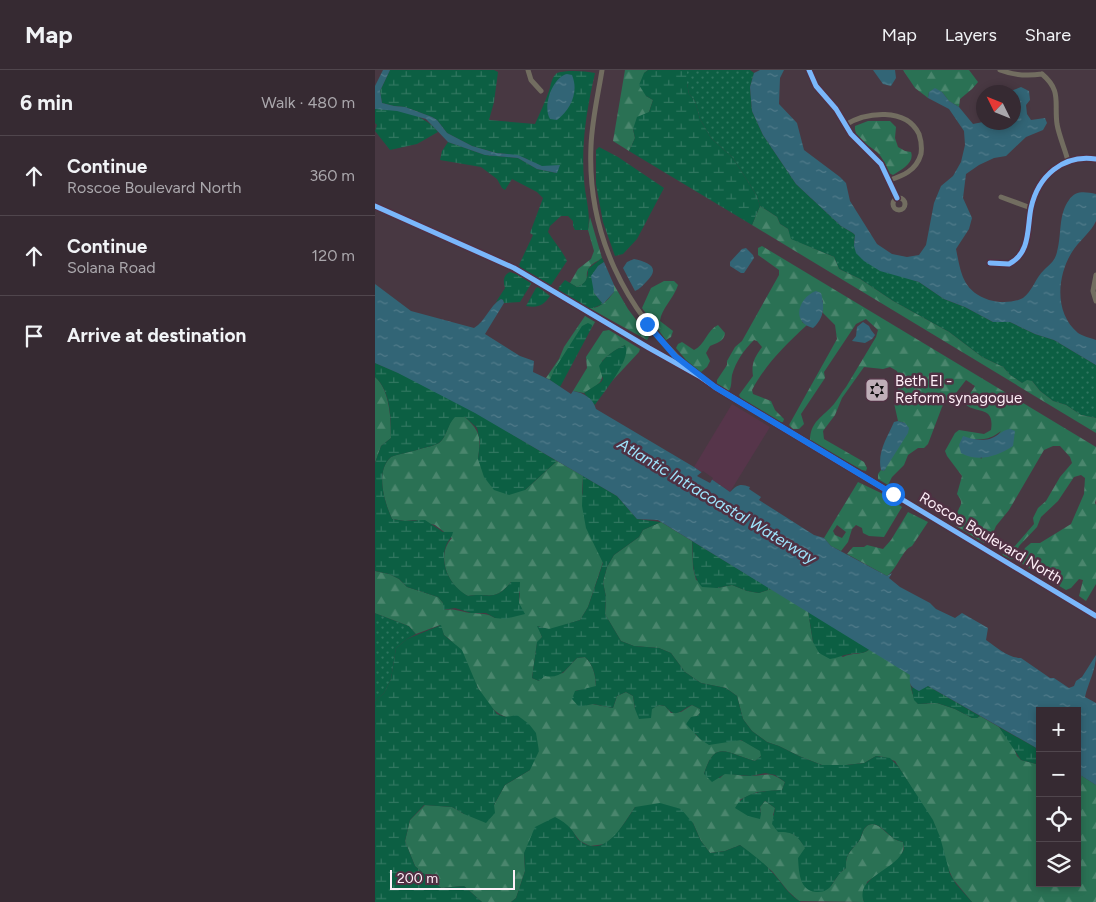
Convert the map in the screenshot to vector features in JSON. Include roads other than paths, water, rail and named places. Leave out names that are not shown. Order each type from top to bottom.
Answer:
[{"type":"street","points":[[528,70],[531,80],[541,91]]},
{"type":"street","points":[[602,70],[594,114],[591,178],[598,220],[607,252],[622,286],[641,316],[668,348],[699,376]]},
{"type":"street","points":[[809,70],[816,86],[836,109],[855,140],[881,164],[897,198]]},
{"type":"street","points":[[1000,70],[1032,75],[1043,72],[1055,92],[1057,124],[1068,161]]},
{"type":"street","points":[[845,125],[867,116],[881,115],[900,118],[916,130],[921,146],[919,160],[908,173],[890,180]]},
{"type":"street","points":[[990,264],[1009,264],[1019,255],[1028,233],[1031,208],[1047,175],[1056,166],[1068,161],[1096,160]]},
{"type":"street","points":[[1001,197],[1031,208]]},
{"type":"street","name":"Roscoe Boulevard North","points":[[375,206],[514,268],[699,376],[1096,616]]},
{"type":"street","points":[[1096,275],[1093,291],[1096,301]]},
{"type":"street","points":[[649,348],[658,350],[668,348]]},
{"type":"water","points":[[383,70],[390,70],[380,91],[382,103],[405,107],[432,117],[437,120],[447,133],[472,146],[496,153],[518,155],[542,166],[560,165],[557,173],[537,169],[518,158],[485,155],[448,142],[426,119],[397,111],[375,109],[375,86]]},
{"type":"water","points":[[760,70],[784,70],[780,78],[779,104],[797,123],[804,150],[846,183],[850,201],[877,244],[892,254],[907,257],[919,255],[926,245],[934,203],[941,186],[953,176],[961,162],[965,145],[964,131],[949,109],[928,98],[929,92],[935,88],[942,92],[949,101],[959,107],[973,124],[976,123],[976,130],[1021,130],[1021,87],[1029,91],[1030,100],[1026,105],[1027,114],[1031,120],[1045,118],[1047,123],[1043,130],[1026,137],[1006,156],[994,158],[966,174],[963,198],[972,218],[969,229],[956,249],[960,266],[968,286],[980,296],[1002,302],[1011,302],[1023,298],[1041,273],[1055,258],[1059,245],[1063,212],[1069,200],[1078,193],[1096,194],[1096,221],[1075,248],[1067,262],[1063,272],[1060,294],[1065,315],[1070,325],[1078,333],[1096,340],[1096,365],[1054,340],[1035,334],[1010,322],[993,322],[965,307],[944,299],[919,282],[880,271],[864,261],[856,253],[854,246],[855,235],[841,226],[796,184],[763,135],[752,111],[750,87],[754,73]]},
{"type":"water","points":[[873,70],[895,70],[896,78],[891,86],[883,84]]},
{"type":"water","points":[[567,74],[572,75],[574,81],[575,88],[572,100],[562,116],[557,120],[550,119],[547,107],[550,93],[557,80]]},
{"type":"water","points":[[746,248],[754,258],[744,273],[741,273],[730,266],[730,262],[742,249]]},
{"type":"water","points":[[634,259],[648,264],[653,269],[647,281],[635,291],[623,268],[627,262]]},
{"type":"water","points":[[604,262],[614,285],[614,292],[603,304],[594,293],[591,276],[598,266]]},
{"type":"water","name":"Atlantic Intracoastal Waterway","points":[[375,284],[411,311],[474,328],[482,322],[497,302],[501,299],[503,300],[504,303],[485,334],[520,356],[534,361],[533,372],[550,380],[571,394],[573,391],[581,393],[593,402],[596,409],[694,467],[730,492],[739,485],[750,487],[749,489],[761,497],[759,500],[814,535],[824,538],[831,546],[887,576],[892,573],[889,578],[900,587],[930,603],[936,609],[955,618],[962,613],[988,628],[986,640],[998,649],[1016,658],[1021,658],[1050,678],[1054,678],[1069,688],[1074,686],[1076,681],[1082,677],[1096,655],[1095,666],[1085,697],[1096,703],[1096,785],[1081,776],[1081,707],[1036,707],[1036,748],[928,686],[919,691],[916,690],[911,685],[910,675],[658,520],[637,519],[617,496],[475,413],[375,363]]},
{"type":"water","points":[[816,291],[821,293],[823,308],[819,320],[813,328],[801,321],[799,310],[805,298]]},
{"type":"water","points":[[863,322],[869,326],[875,335],[865,343],[852,341],[856,336],[857,327]]},
{"type":"water","points":[[894,422],[905,423],[909,428],[908,433],[884,471],[881,470],[880,457]]},
{"type":"water","points":[[1010,429],[1015,431],[1013,446],[1001,453],[988,457],[974,458],[961,453],[959,445],[963,436],[985,440]]},
{"type":"place","name":"Beth El - Reform synagogue","points":[[877,390]]}]
